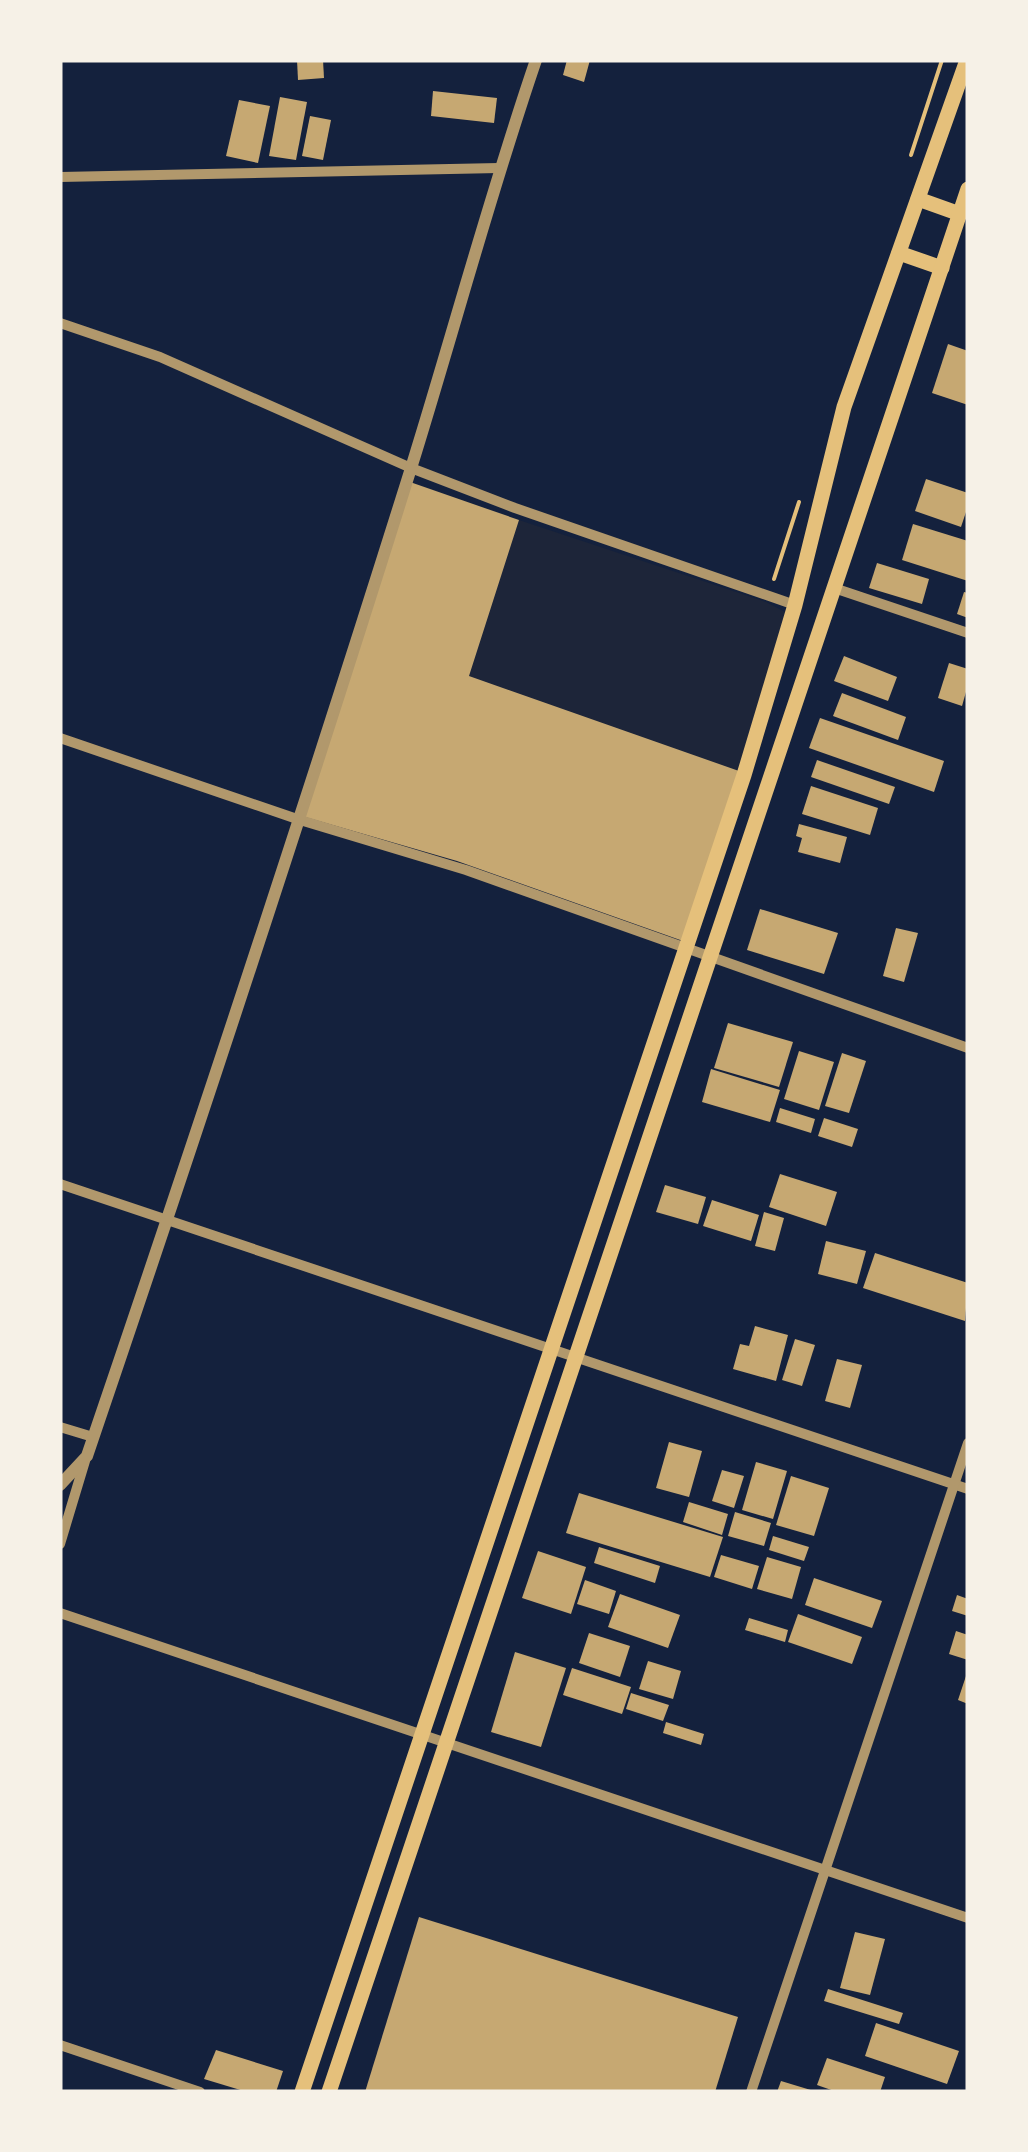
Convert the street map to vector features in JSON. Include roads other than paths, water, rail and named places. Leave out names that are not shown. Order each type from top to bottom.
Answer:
[{"type":"main road","points":[[302,2092],[744,774],[795,606],[844,407],[967,60]]},
{"type":"main road","points":[[329,2092],[968,190]]},
{"type":"main road","points":[[918,199],[960,214]]},
{"type":"main road","points":[[899,253],[942,268]]},
{"type":"street","points":[[60,1544],[300,820],[411,468],[499,168],[536,60]]},
{"type":"street","points":[[60,177],[499,168]]},
{"type":"street","points":[[60,323],[160,357],[411,468],[795,606]]},
{"type":"street","points":[[834,588],[968,633]]},
{"type":"street","points":[[60,738],[300,820],[466,870],[968,1048]]},
{"type":"street","points":[[60,1184],[968,1488]]},
{"type":"street","points":[[60,1426],[93,1438]]},
{"type":"street","points":[[751,2092],[968,1443]]},
{"type":"street","points":[[60,1485],[87,1456]]},
{"type":"street","points":[[60,1613],[968,1918]]},
{"type":"street","points":[[60,2046],[200,2092]]}]
